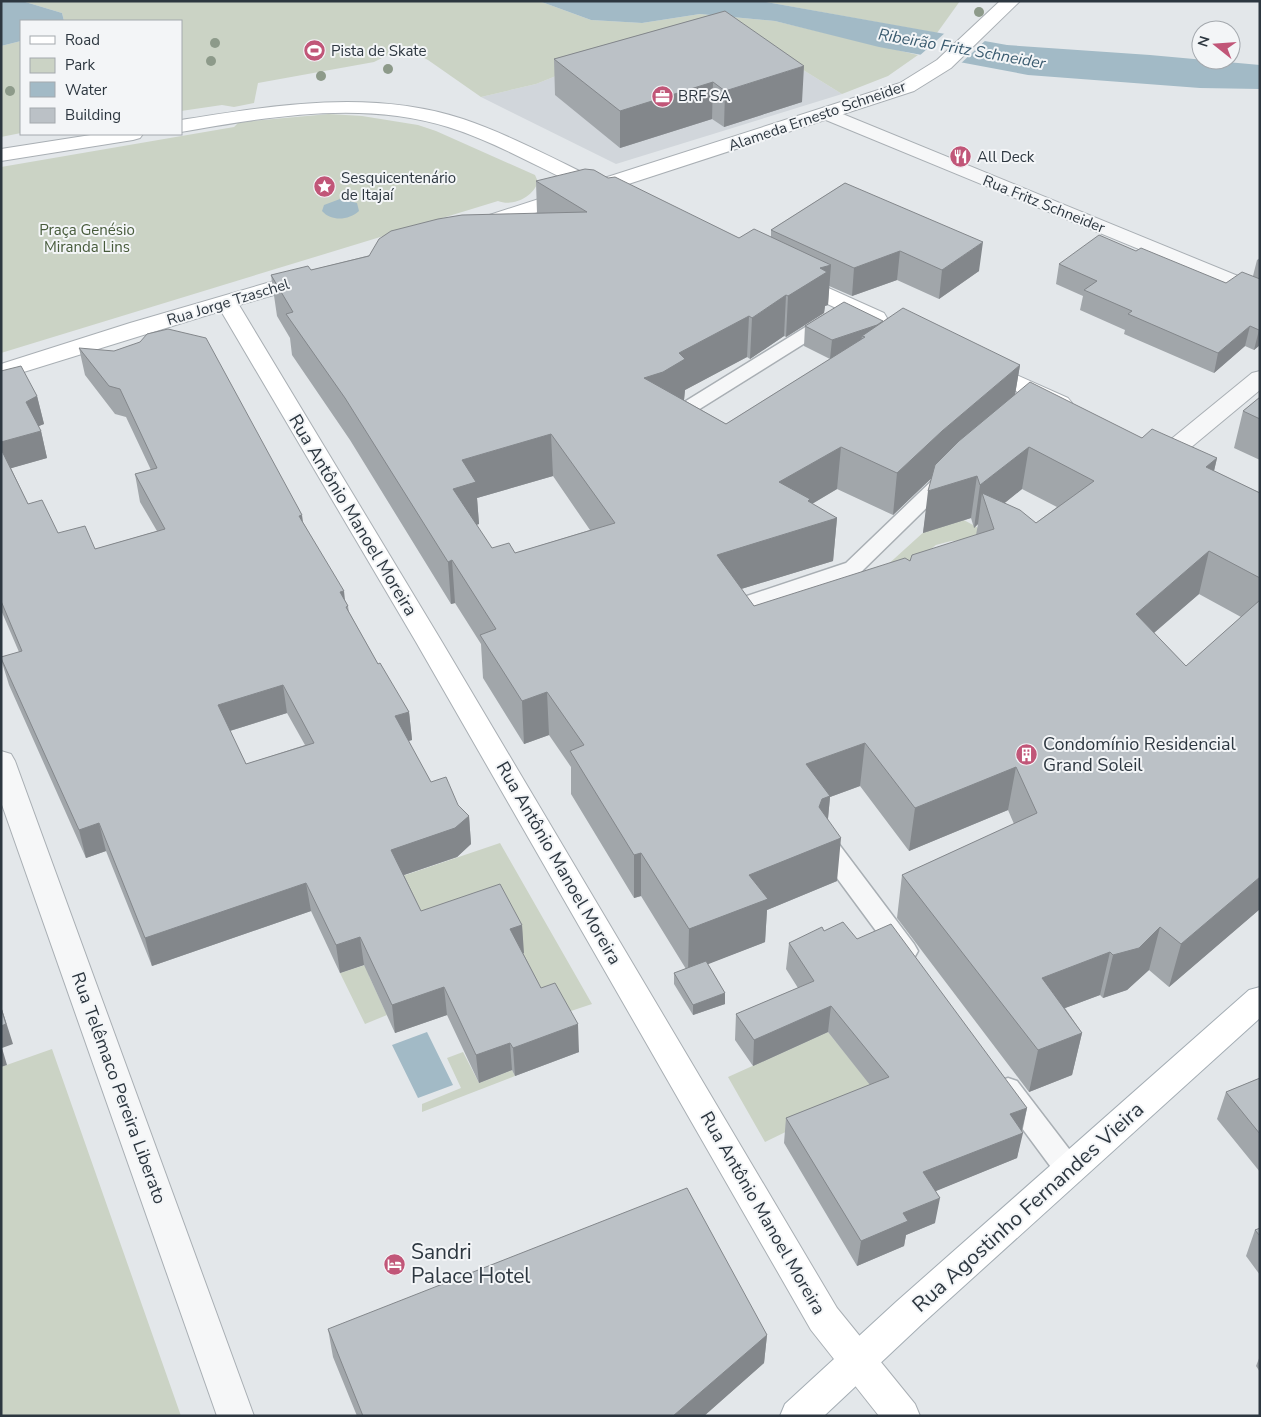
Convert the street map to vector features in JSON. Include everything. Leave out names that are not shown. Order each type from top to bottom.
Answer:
[{"type":"main road","name":"Alameda Ernesto Schneider","points":[[598,188],[907,87],[944,64],[1011,1]]},
{"type":"main road","points":[[182,126],[296,109],[369,108],[408,112],[453,123],[481,133],[625,201]]},
{"type":"main road","points":[[1,155],[126,135]]},
{"type":"main road","points":[[464,229],[598,188]]},
{"type":"main road","name":"Rua Jorge Tzaschel","points":[[1,372],[138,328],[331,271]]},
{"type":"main road","points":[[778,272],[894,326]]},
{"type":"main road","name":"Rua Antônio Manoel Moreira","points":[[226,303],[470,710],[824,1319],[902,1416]]},
{"type":"main road","points":[[964,359],[1036,401],[1079,412]]},
{"type":"main road","name":"Rua Agostinho Fernandes Vieira","points":[[798,1416],[856,1361],[1260,999]]},
{"type":"street","name":"Rua Fritz Schneider","points":[[828,114],[1260,293]]},
{"type":"street","points":[[1168,454],[1260,378]]},
{"type":"street","name":"Rua Telêmaco Pereira Liberato","points":[[1,761],[236,1416]]},
{"type":"lane","points":[[666,422],[851,306]]},
{"type":"lane","points":[[743,605],[853,568],[966,460]]},
{"type":"lane","points":[[829,848],[918,968]]},
{"type":"lane","points":[[995,1071],[1069,1170]]},
{"type":"shaded area","name":"BRF SA","points":[[742,32],[842,94],[616,164],[481,97],[536,84],[596,60]]},
{"type":"green space","points":[[22,1],[539,1],[591,20],[642,23],[700,14],[775,21],[918,55],[888,76],[842,94],[742,32],[596,60],[536,84],[481,97],[428,60],[402,46],[389,47],[388,55],[374,62],[258,83],[254,103],[234,107],[222,105],[182,111],[182,20],[64,20],[62,13]]},
{"type":"green space","points":[[761,1],[960,1],[937,33]]},
{"type":"green space","points":[[20,41],[20,133],[1,137],[1,46]]},
{"type":"green space","name":"Praça Genésio Miranda Lins","points":[[329,114],[362,116],[418,125],[436,131],[535,175],[538,182],[532,192],[516,202],[504,203],[498,201],[1,353],[1,167],[234,127],[239,122]]},
{"type":"green space","points":[[947,511],[975,526],[1013,552],[968,540],[951,541],[936,545],[916,561],[874,577]]},
{"type":"green space","points":[[500,843],[592,1004],[559,1015],[557,1011],[543,1016],[512,957],[523,953],[502,912],[429,937],[437,952],[369,976],[387,1015],[365,1024],[340,973],[415,949],[422,935],[406,901],[387,906],[379,884]]},
{"type":"green space","points":[[828,1032],[874,1089],[765,1142],[728,1077]]},
{"type":"green space","points":[[52,1049],[181,1416],[1,1416],[1,1067]]},
{"type":"green space","points":[[463,1052],[479,1083],[512,1070],[515,1076],[422,1112],[422,1104],[461,1088],[447,1058]]},
{"type":"water","points":[[1,1],[22,1],[62,13],[64,20],[20,20],[20,41],[1,46]]},
{"type":"water","name":"Ribeirão Fritz Schneider","points":[[539,1],[761,1],[1007,45],[1191,59],[1191,70],[1241,70],[1241,63],[1260,65],[1260,89],[1200,88],[1028,75],[879,47],[775,21],[700,14],[642,23],[591,20]]},
{"type":"water","points":[[340,199],[357,203],[359,211],[346,218],[335,218],[326,215],[322,211],[324,205]]},
{"type":"water","points":[[427,1032],[453,1085],[418,1098],[392,1045]]},
{"type":"pier","points":[[946,32],[987,39],[958,66],[918,57]]},
{"type":"building","points":[[725,11],[804,66],[725,91],[713,82],[620,111],[554,59]]},
{"type":"building","points":[[585,169],[594,170],[608,178],[615,177],[739,238],[754,229],[831,265],[820,268],[827,272],[788,296],[786,295],[752,318],[749,316],[679,353],[685,359],[663,372],[644,378],[726,424],[865,337],[862,336],[903,308],[1020,365],[942,431],[897,473],[841,447],[779,482],[810,499],[808,501],[837,518],[717,555],[754,606],[905,558],[910,561],[912,555],[994,529],[982,493],[1020,510],[1036,523],[1094,481],[1029,447],[980,485],[977,476],[928,491],[935,465],[959,441],[1030,382],[1142,438],[1152,429],[1217,458],[1206,467],[1260,493],[1260,578],[1209,551],[1136,614],[1186,666],[1260,600],[1260,877],[1181,944],[1160,927],[1139,948],[1113,955],[1110,952],[1042,978],[1082,1033],[1038,1050],[902,875],[1037,813],[1016,767],[915,808],[865,743],[806,764],[830,796],[822,799],[819,807],[841,838],[749,875],[768,899],[689,929],[641,853],[634,855],[570,751],[584,745],[547,692],[522,701],[480,635],[496,629],[452,560],[448,562],[345,398],[286,314],[293,312],[271,275],[308,266],[311,270],[369,256],[379,239],[391,231],[438,219],[462,215],[587,212],[536,181]],"holes":[[[551,434],[615,523],[515,553],[509,543],[492,548],[453,489],[476,482],[462,460]]]},
{"type":"building","points":[[845,183],[983,242],[942,270],[900,251],[854,268],[771,230]]},
{"type":"building","points":[[1099,235],[1136,251],[1141,248],[1226,283],[1242,272],[1260,279],[1260,329],[1250,326],[1218,353],[1128,314],[1132,311],[1084,290],[1097,281],[1059,264]]},
{"type":"building","points":[[844,302],[883,321],[877,325],[832,340],[805,326]]},
{"type":"building","points":[[168,329],[206,338],[302,515],[299,516],[344,591],[340,592],[348,606],[346,607],[378,664],[380,663],[409,712],[395,716],[431,782],[446,777],[458,805],[469,816],[455,828],[391,850],[421,911],[500,884],[522,925],[510,929],[541,988],[555,983],[578,1024],[513,1048],[510,1043],[476,1055],[444,987],[392,1005],[360,937],[336,945],[306,883],[145,938],[99,823],[79,830],[1,658],[22,651],[1,601],[1,449],[28,504],[42,500],[58,533],[85,526],[95,549],[165,529],[135,474],[157,468],[120,389],[109,386],[79,348],[114,351],[140,342],[147,334]],"holes":[[[283,685],[314,743],[246,764],[218,705]]]},
{"type":"building","points":[[21,366],[37,396],[26,402],[41,431],[1,442],[1,371]]},
{"type":"building","points":[[1260,397],[1260,419],[1243,411]]},
{"type":"building","points":[[843,922],[857,939],[891,924],[1027,1108],[1010,1114],[1023,1133],[923,1172],[940,1198],[903,1213],[908,1221],[861,1241],[786,1118],[889,1077],[831,1006],[754,1040],[736,1014],[814,981],[789,943],[822,927],[824,931]]},
{"type":"building","points":[[706,961],[725,993],[693,1005],[674,973]]},
{"type":"building","points":[[1,1008],[6,1024],[1,1026]]},
{"type":"building","points":[[1260,1078],[1260,1134],[1226,1092]]},
{"type":"building","points":[[687,1188],[767,1335],[673,1416],[363,1416],[328,1329]]},
{"type":"building","points":[[1260,1228],[1260,1236],[1255,1230]]},
{"type":"place","name":"Pista de Skate","points":[[315,51]]},
{"type":"place","name":"BRF SA","points":[[662,96]]},
{"type":"place","name":"All Deck","points":[[961,157]]},
{"type":"place","name":"Sesquicentenário de Itajaí","points":[[325,187]]},
{"type":"place","name":"Condomínio Residencial Grand Soleil","points":[[1027,754]]},
{"type":"place","name":"Sandri Palace Hotel","points":[[395,1264]]}]
